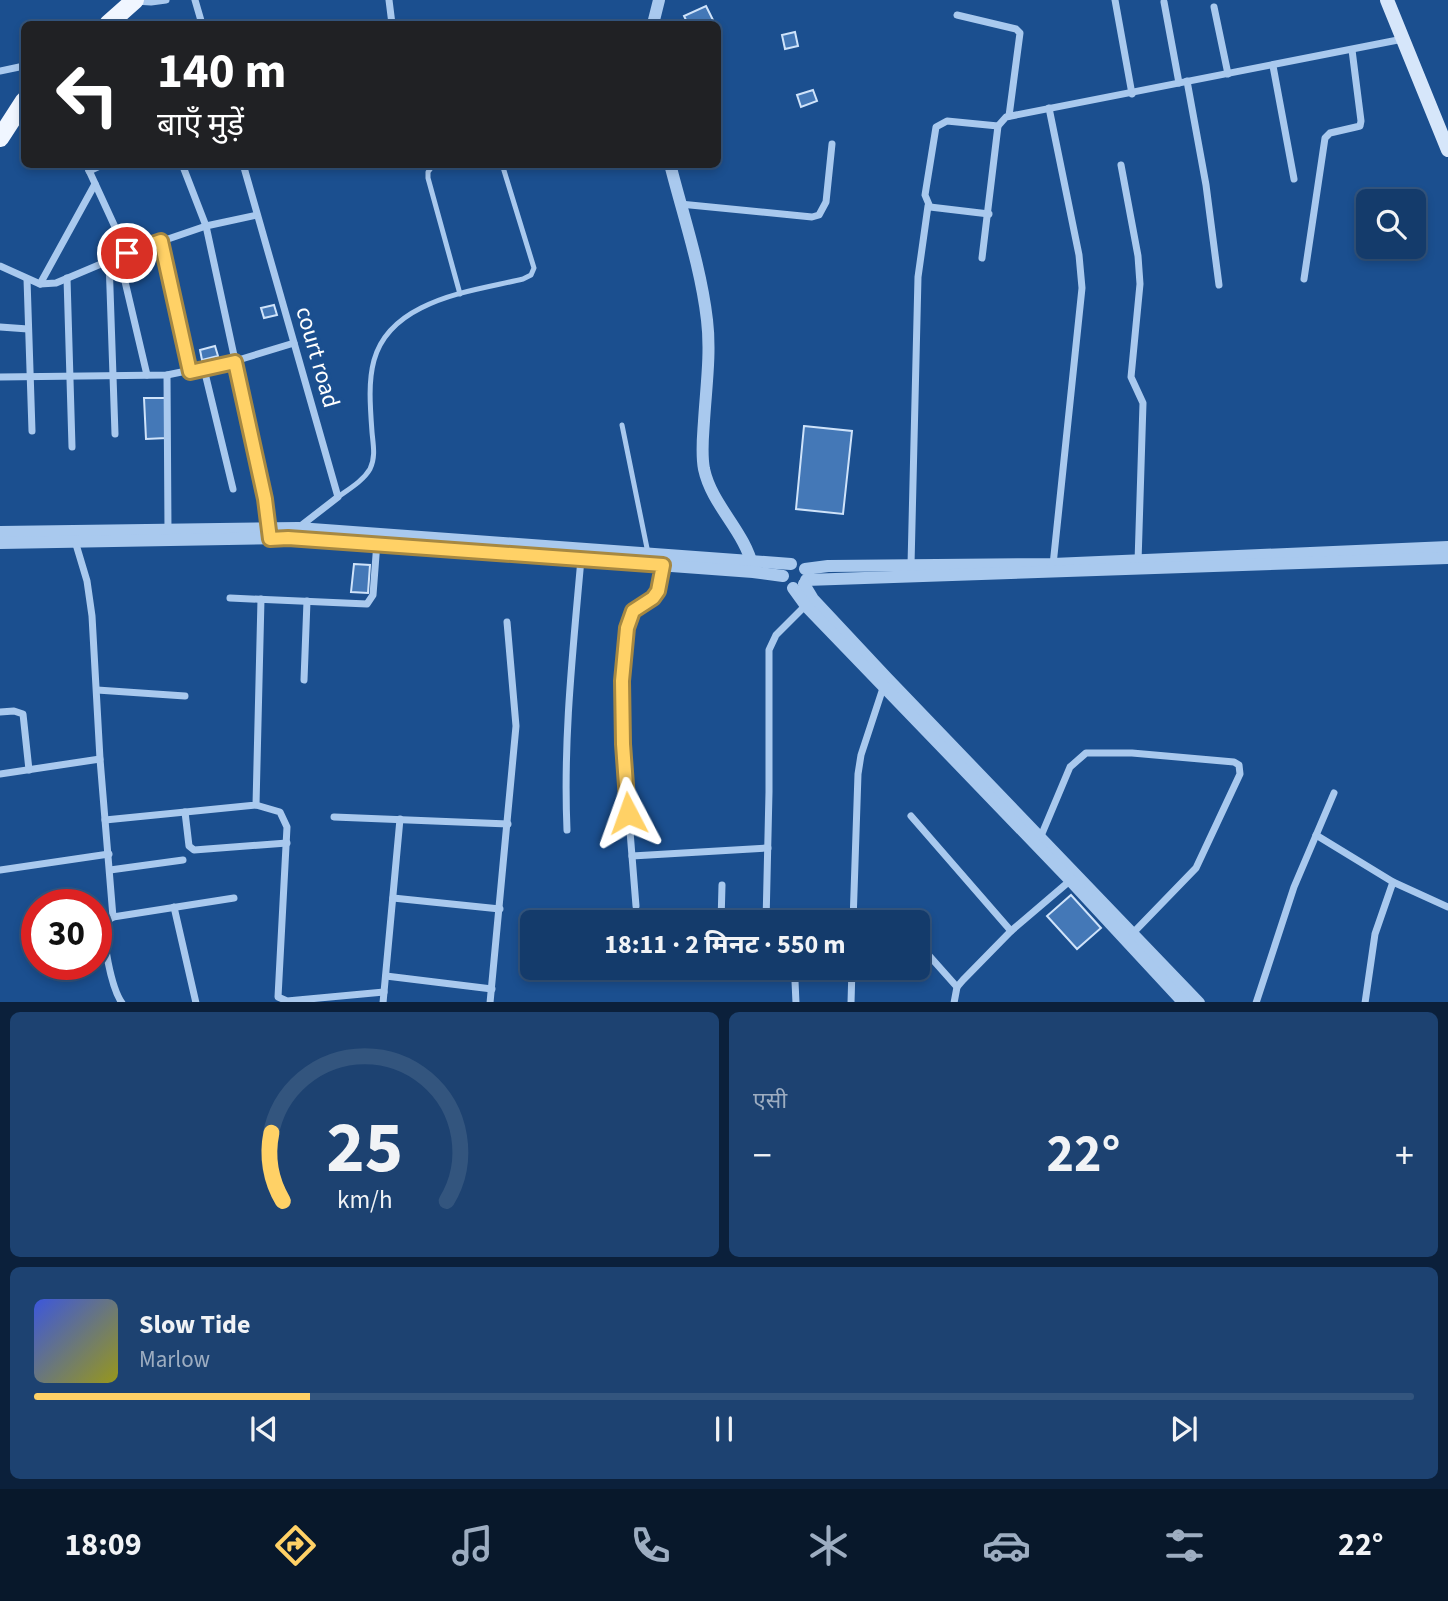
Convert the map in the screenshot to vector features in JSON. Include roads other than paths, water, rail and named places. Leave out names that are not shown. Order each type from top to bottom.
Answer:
[{"type":"main road","points":[[117,21],[134,0]]},
{"type":"main road","points":[[1387,0],[1448,150]]},
{"type":"main road","points":[[0,138],[21,106]]},
{"type":"street","points":[[134,0],[166,0]]},
{"type":"street","points":[[195,0],[201,21]]},
{"type":"street","points":[[389,0],[391,21]]},
{"type":"street","points":[[654,21],[659,0]]},
{"type":"street","points":[[1115,0],[1132,93]]},
{"type":"street","points":[[1164,2],[1206,185],[1219,285]]},
{"type":"street","points":[[1214,7],[1228,74]]},
{"type":"street","points":[[957,15],[1016,29],[1020,33],[1009,116]]},
{"type":"street","points":[[982,258],[998,126],[1009,116],[1404,38]]},
{"type":"street","points":[[1304,279],[1325,138],[1330,133],[1356,128],[1362,121],[1352,50]]},
{"type":"street","points":[[1273,66],[1294,178]]},
{"type":"street","points":[[0,71],[21,67]]},
{"type":"street","points":[[0,122],[21,104]]},
{"type":"street","points":[[1049,108],[1079,255],[1082,288],[1053,568]]},
{"type":"street","points":[[911,565],[918,277],[928,206],[925,195],[936,127],[947,121],[998,126]]},
{"type":"street","points":[[680,204],[812,217],[819,215],[826,202],[832,144]]},
{"type":"street","points":[[1121,165],[1138,256],[1140,284],[1131,377],[1143,403],[1138,565]]},
{"type":"street","points":[[87,168],[123,254],[147,375]]},
{"type":"street","points":[[184,168],[206,226],[265,499],[269,533]]},
{"type":"street","name":"court road","points":[[244,168],[338,497]]},
{"type":"street","points":[[671,168],[707,320],[708,365],[702,454],[705,471],[716,500],[743,540],[752,566]]},
{"type":"street","points":[[40,284],[95,184]]},
{"type":"street","points":[[928,206],[989,214]]},
{"type":"street","points":[[0,266],[40,284],[56,283],[161,241],[206,226],[257,215]]},
{"type":"street","points":[[161,241],[190,372]]},
{"type":"street","points":[[109,260],[115,434]]},
{"type":"street","points":[[67,278],[72,447]]},
{"type":"street","points":[[27,279],[32,430]]},
{"type":"street","points":[[0,327],[29,329]]},
{"type":"street","points":[[0,377],[167,375],[235,362],[295,343]]},
{"type":"street","points":[[204,369],[233,489]]},
{"type":"street","points":[[167,375],[168,536]]},
{"type":"street","points":[[288,538],[338,497]]},
{"type":"street","points":[[0,533],[74,537],[168,536],[269,533],[298,528],[377,540],[663,565],[799,564],[809,603],[1074,878],[1183,1002]]},
{"type":"street","points":[[269,533],[288,538],[648,553],[752,566],[783,576]]},
{"type":"street","points":[[0,543],[74,537]]},
{"type":"street","points":[[74,537],[90,596],[113,917]]},
{"type":"street","points":[[230,598],[361,605],[370,601],[373,595],[377,540]]},
{"type":"street","points":[[1138,565],[1448,547]]},
{"type":"street","points":[[791,564],[785,568],[783,576],[786,584],[802,580],[1053,568],[1448,558]]},
{"type":"street","points":[[567,830],[565,772],[568,708],[581,559]]},
{"type":"street","points":[[636,906],[623,744],[622,681],[627,628],[633,611],[653,598],[658,591],[663,565]]},
{"type":"street","points":[[802,580],[828,566],[1053,568]]},
{"type":"street","points":[[256,806],[261,599]]},
{"type":"street","points":[[304,680],[307,601]]},
{"type":"street","points":[[766,910],[769,650],[776,635],[809,603]]},
{"type":"street","points":[[491,1002],[516,726],[507,622]]},
{"type":"street","points":[[885,682],[1041,836],[1074,878],[1133,933],[1198,1002]]},
{"type":"street","points":[[853,910],[858,774],[861,755],[885,682]]},
{"type":"street","points":[[97,690],[185,696]]},
{"type":"street","points":[[0,712],[23,713],[29,770]]},
{"type":"street","points":[[1041,836],[1070,767],[1086,753],[1132,753],[1234,762],[1239,765],[1240,774],[1196,868],[1133,933]]},
{"type":"street","points":[[0,774],[100,758]]},
{"type":"street","points":[[1256,1002],[1294,887],[1334,793]]},
{"type":"street","points":[[105,820],[256,806],[280,812],[287,827],[287,843],[278,997],[286,1001],[384,992]]},
{"type":"street","points":[[185,812],[189,846],[194,850],[287,843]]},
{"type":"street","points":[[911,816],[1011,931]]},
{"type":"street","points":[[334,817],[508,824]]},
{"type":"street","points":[[383,1002],[400,819]]},
{"type":"street","points":[[1317,835],[1393,882],[1448,906]]},
{"type":"street","points":[[632,856],[768,848]]},
{"type":"street","points":[[0,870],[109,854]]},
{"type":"street","points":[[110,870],[183,860]]},
{"type":"street","points":[[954,1002],[957,987],[1011,931],[1074,878]]},
{"type":"street","points":[[1365,1002],[1375,934],[1393,882]]},
{"type":"street","points":[[721,910],[722,885]]},
{"type":"street","points":[[122,1002],[113,982],[105,933],[107,921],[113,917],[234,898]]},
{"type":"street","points":[[393,898],[500,909]]},
{"type":"street","points":[[174,907],[196,1002]]},
{"type":"street","points":[[930,957],[957,987]]},
{"type":"street","points":[[386,976],[492,989]]},
{"type":"street","points":[[794,980],[796,1002]]},
{"type":"street","points":[[851,1002],[852,980]]},
{"type":"lane","points":[[431,168],[428,178],[460,294]]},
{"type":"lane","points":[[338,497],[363,478],[371,467],[374,453],[370,377],[373,359],[385,337],[400,321],[421,308],[460,294],[531,275],[534,268],[503,168]]},
{"type":"lane","points":[[622,425],[648,553]]}]
